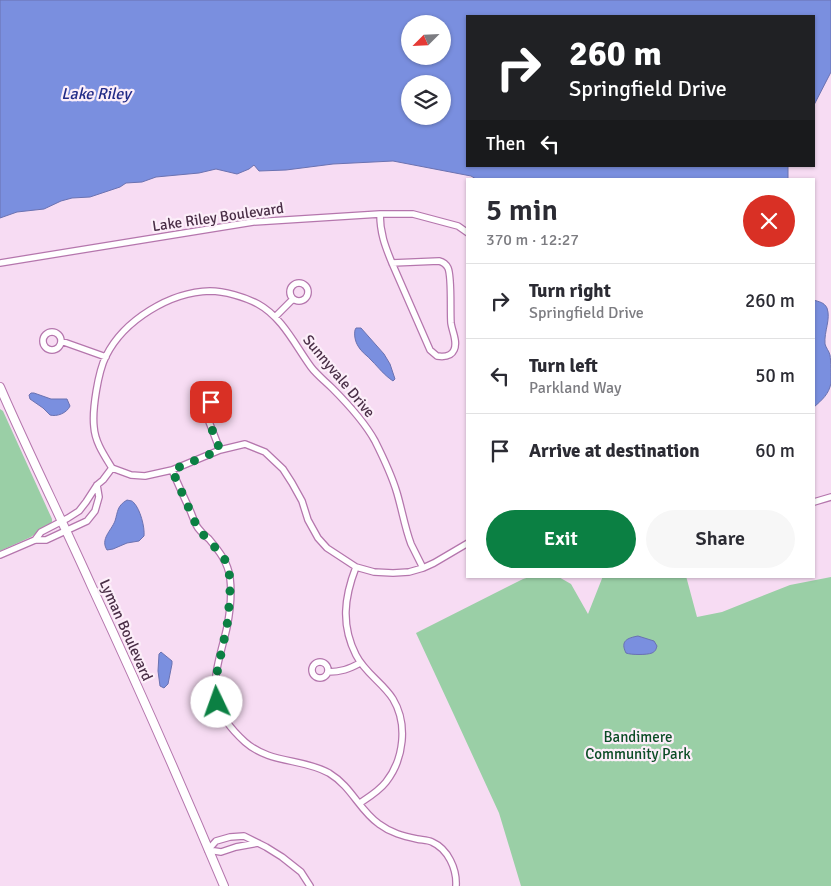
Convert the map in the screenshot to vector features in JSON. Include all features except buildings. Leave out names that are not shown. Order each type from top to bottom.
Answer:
[{"type":"street","name":"Lake Riley Boulevard","points":[[0,263],[254,222],[380,214],[413,214],[458,226],[466,232]]},
{"type":"street","points":[[380,214],[382,237],[392,263],[430,350],[437,356],[445,357],[449,355],[452,353],[455,345],[451,325],[448,268],[439,261],[392,263]]},
{"type":"street","name":"Sunnyvale Drive","points":[[112,468],[97,442],[94,427],[96,396],[101,370],[106,357],[125,331],[139,318],[161,304],[180,296],[211,291],[232,294],[258,304],[282,324],[313,370],[350,406],[374,440],[396,491],[412,545],[423,568]]},
{"type":"street","points":[[275,317],[293,299]]},
{"type":"street","points":[[61,341],[106,357]]},
{"type":"street","name":"Lyman Boulevard","points":[[0,387],[179,780],[224,886]]},
{"type":"street","points":[[206,414],[220,450]]},
{"type":"street","points":[[35,540],[41,532],[79,511],[97,485],[112,468],[131,475],[146,476],[172,470],[220,450],[245,444],[265,452],[283,470],[302,501],[308,520],[318,538],[327,548],[356,567],[374,572],[393,574],[409,572],[434,563],[466,544]]},
{"type":"street","points":[[172,470],[198,529],[223,556],[228,566],[230,588],[227,626],[215,682],[217,702],[224,717],[234,731],[247,743],[265,755],[312,766],[342,782],[369,816],[396,835],[432,842],[450,858],[454,869],[456,886]]},
{"type":"street","points":[[0,555],[35,540],[46,540],[87,521],[95,511],[100,497],[97,485]]},
{"type":"street","points":[[815,502],[831,497]]},
{"type":"street","points":[[356,567],[347,595],[346,627],[360,663],[393,699],[400,714],[402,729],[401,749],[397,763],[386,782],[375,793],[360,803]]},
{"type":"street","points":[[328,672],[348,670],[360,663]]},
{"type":"street","points":[[208,850],[216,841],[244,836],[282,858],[300,872],[310,886]]},
{"type":"street","points":[[208,850],[221,852],[258,844]]},
{"type":"green space","points":[[0,409],[3,411],[52,522],[49,526],[31,537],[0,551]]},
{"type":"green space","name":"Bandimere Community Park","points":[[831,577],[831,886],[521,886],[499,813],[416,633],[523,579],[560,578],[571,584],[588,614],[602,578],[687,578],[697,617],[722,612],[790,585]]},
{"type":"water","name":"Lake Riley","points":[[0,0],[831,0],[831,72],[815,103],[815,15],[466,15],[466,167],[788,167],[788,178],[474,178],[393,161],[259,171],[254,165],[237,174],[216,169],[126,183],[120,187],[90,197],[61,201],[44,209],[17,212],[0,218]]},
{"type":"water","points":[[815,300],[824,304],[828,312],[825,344],[830,355],[831,383],[827,394],[815,406]]},
{"type":"water","points":[[356,328],[361,328],[384,354],[395,379],[393,381],[359,348],[355,338]]},
{"type":"water","points":[[31,393],[51,399],[67,399],[70,406],[62,414],[50,415],[30,399],[29,395]]},
{"type":"water","points":[[127,500],[132,501],[138,509],[143,523],[144,536],[139,541],[107,550],[105,539],[115,521],[117,512]]},
{"type":"water","points":[[638,636],[654,641],[657,646],[655,651],[647,654],[626,653],[624,643]]},
{"type":"water","points":[[161,652],[172,661],[168,684],[164,688],[160,686],[158,671],[159,654]]},
{"type":"route","points":[[211,402],[212,408],[206,414],[220,450],[172,470],[198,529],[223,556],[228,566],[230,597],[227,626],[215,682],[217,702]]}]
